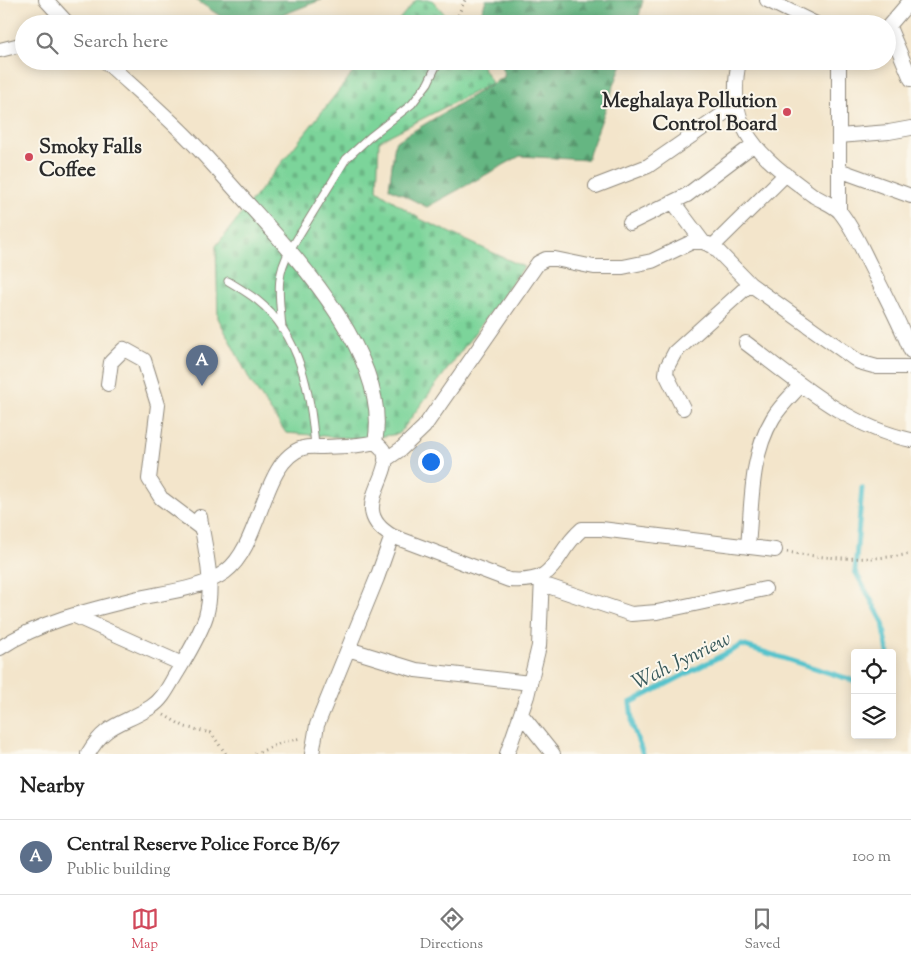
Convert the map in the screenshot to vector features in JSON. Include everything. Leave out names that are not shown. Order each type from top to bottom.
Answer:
[{"type":"street","points":[[46,0],[59,15]]},
{"type":"street","points":[[767,0],[798,15]]},
{"type":"street","points":[[896,18],[911,0]]},
{"type":"street","points":[[0,50],[15,46]]},
{"type":"street","points":[[896,46],[911,79]]},
{"type":"street","points":[[115,70],[191,142],[315,280],[336,310],[357,351],[376,406],[378,426],[375,442]]},
{"type":"street","points":[[738,70],[736,105],[741,126],[754,145],[786,174],[838,211],[853,232],[900,324],[911,351]]},
{"type":"street","points":[[838,211],[839,70]]},
{"type":"street","points":[[596,186],[648,166],[736,105]]},
{"type":"street","points":[[839,136],[911,128]]},
{"type":"street","points":[[630,223],[687,194],[754,145]]},
{"type":"street","points":[[839,170],[911,196]]},
{"type":"street","points":[[385,460],[407,444],[424,427],[538,263],[546,259],[555,258],[575,264],[617,268],[652,261],[692,242],[708,244],[786,174]]},
{"type":"street","points":[[673,202],[708,244],[750,284],[859,362],[877,367],[911,367]]},
{"type":"street","points":[[683,408],[666,374],[670,359],[675,352],[750,284]]},
{"type":"street","points":[[746,343],[825,403],[873,429],[911,440]]},
{"type":"street","points":[[88,754],[99,737],[112,725],[151,707],[165,693],[206,617],[209,582],[201,523],[161,498],[149,479],[158,405],[144,360],[124,349],[111,362],[108,384]]},
{"type":"street","points":[[748,547],[754,471],[759,449],[774,415],[801,385]]},
{"type":"street","points":[[0,648],[21,634],[75,616],[133,599],[209,582],[226,571],[238,560],[248,543],[280,466],[289,455],[304,447],[361,446],[375,442]]},
{"type":"street","points":[[375,442],[384,451],[385,460],[371,509],[374,521],[381,530],[392,536],[508,580],[542,581],[631,614],[658,612],[765,590]]},
{"type":"street","points":[[507,754],[530,684],[538,646],[542,581],[552,569],[568,541],[582,529],[601,529],[775,550]]},
{"type":"street","points":[[312,754],[317,724],[392,536]]},
{"type":"street","points":[[75,616],[182,664]]},
{"type":"street","points":[[348,648],[416,670],[530,684]]},
{"type":"street","points":[[521,714],[553,754]]},
{"type":"lane","points":[[282,329],[278,280],[283,263],[290,250],[346,160],[370,137],[412,104],[428,83],[434,70]]},
{"type":"lane","points":[[228,281],[257,300],[270,312],[296,355],[308,388],[315,447]]},
{"type":"path","points":[[458,15],[465,0]]},
{"type":"path","points":[[775,550],[820,558],[897,557],[911,554]]},
{"type":"path","points":[[151,707],[185,727],[211,733],[226,754]]},
{"type":"path","points":[[255,754],[284,742],[311,735],[317,724]]},
{"type":"green space","points":[[196,0],[321,0],[282,15],[218,15]]},
{"type":"green space","points":[[416,0],[432,0],[446,15],[403,15]]},
{"type":"green space","points":[[486,0],[643,0],[639,15],[480,15]]},
{"type":"green space","points":[[355,70],[484,70],[492,83],[379,141],[377,190],[420,219],[524,267],[399,434],[362,439],[286,433],[251,382],[218,318],[216,246]]},
{"type":"green space","points":[[503,70],[620,70],[587,160],[520,156],[427,207],[389,188],[395,142],[505,76]]},
{"type":"waterway","name":"Wah Jynriew","points":[[862,488],[855,571],[883,622],[887,649]]},
{"type":"waterway","name":"Wah Jynriew","points":[[643,754],[633,727],[630,703],[742,645],[851,680]]},
{"type":"place","name":"Meghalaya Pollution Control Board","points":[[787,112]]},
{"type":"place","name":"Smoky Falls Coffee","points":[[29,157]]},
{"type":"place","name":"Central Reserve Police Force B/67","points":[[202,386]]}]
